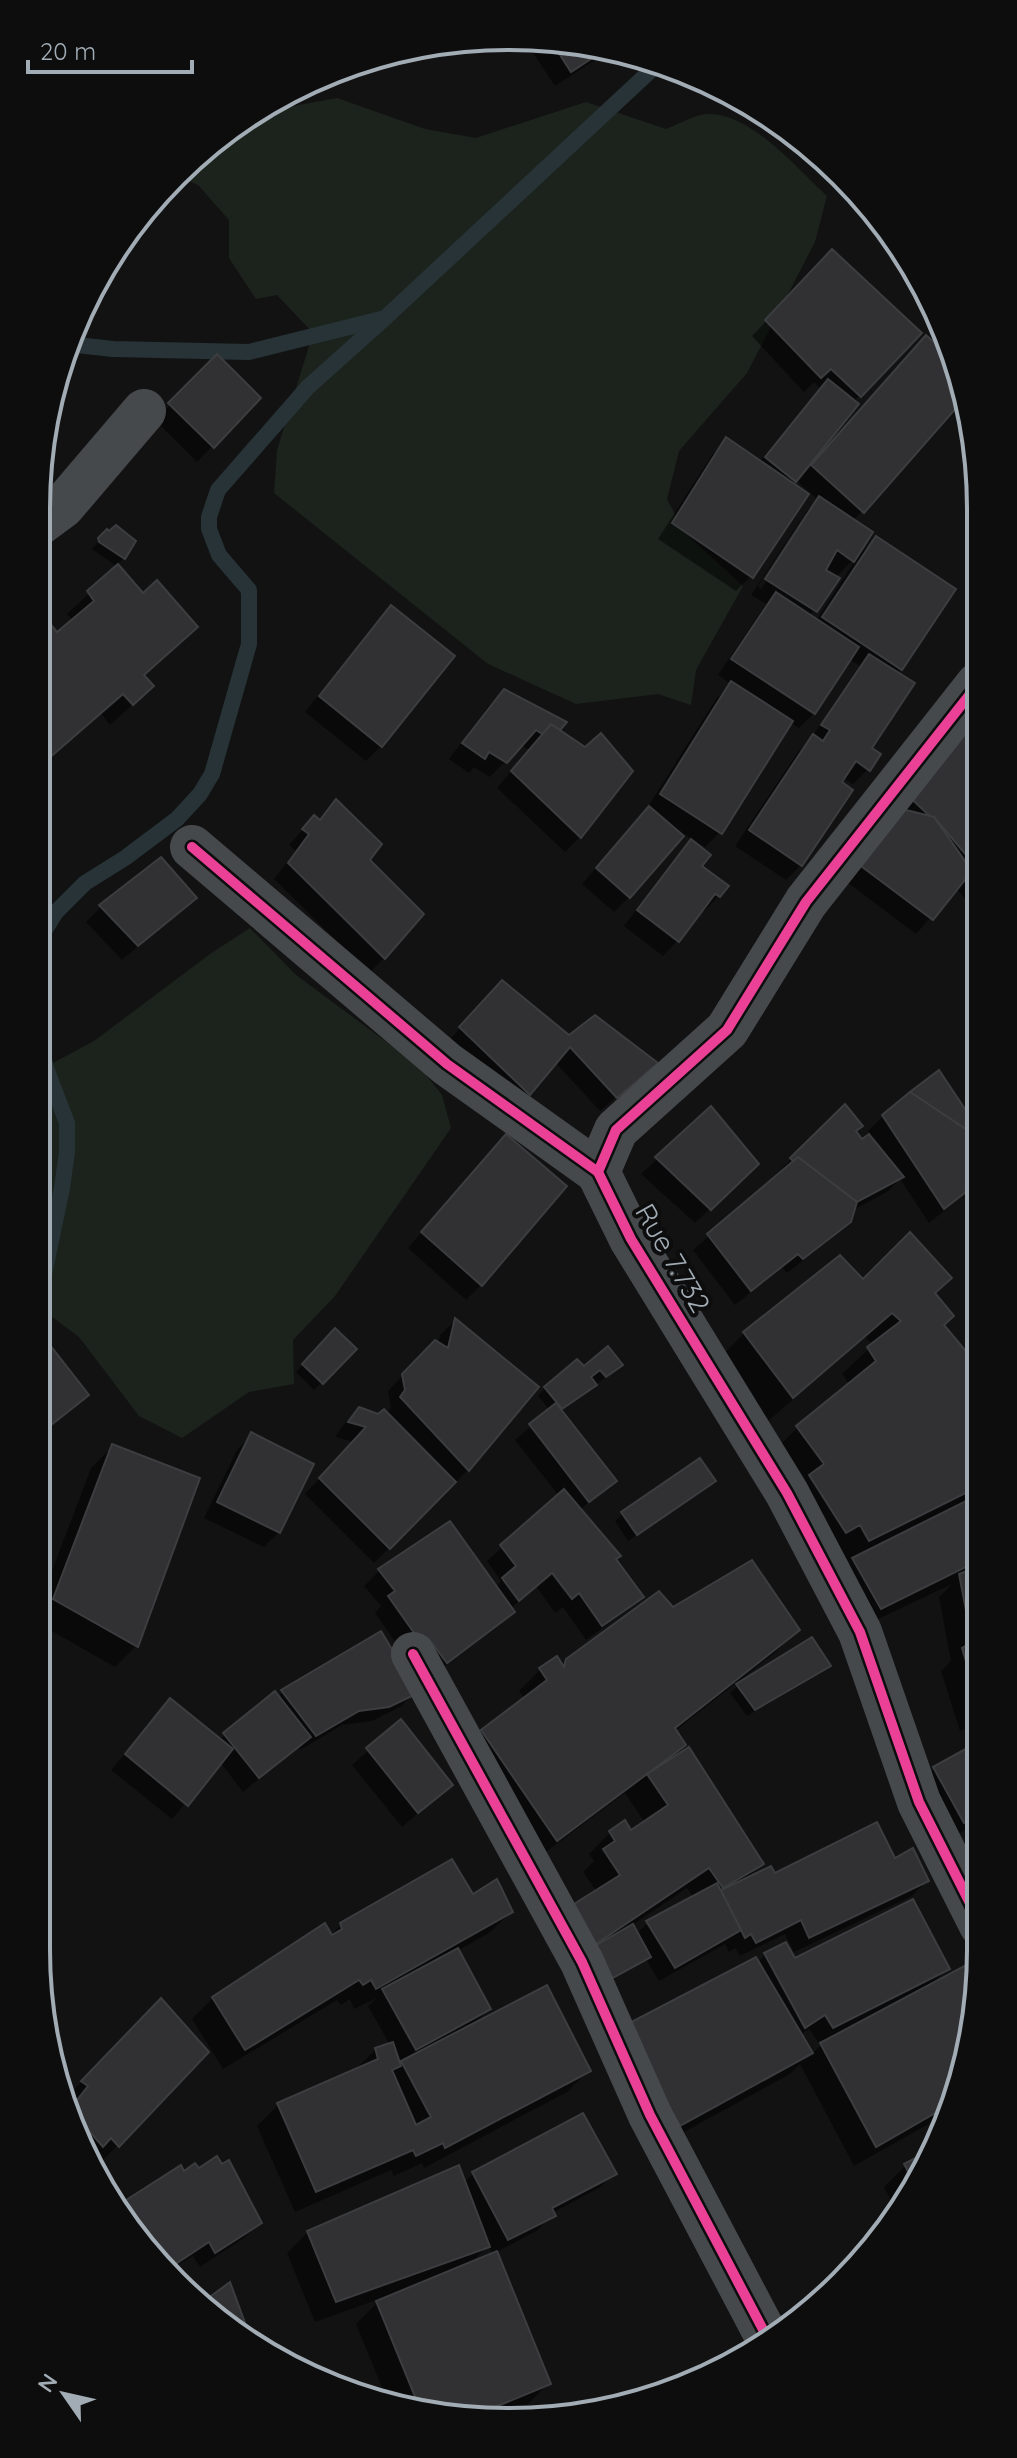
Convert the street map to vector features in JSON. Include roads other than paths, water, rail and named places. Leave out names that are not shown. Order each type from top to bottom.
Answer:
[{"type":"street","points":[[50,516],[63,506],[144,411]]},
{"type":"street","points":[[192,847],[447,1064],[598,1172],[616,1130],[727,1030],[806,902],[967,698]]},
{"type":"street","name":"Rue 7.732","points":[[598,1172],[631,1239],[787,1493],[860,1632],[919,1802],[967,1897]]},
{"type":"street","points":[[413,1654],[582,1962],[650,2115],[764,2331]]},
{"type":"waterway","points":[[80,345],[249,352],[385,318],[649,72]]},
{"type":"waterway","points":[[50,922],[85,883],[177,819],[200,794],[212,774],[249,644],[249,590],[219,555],[209,529],[209,517],[218,490],[308,387],[385,318]]},
{"type":"waterway","points":[[50,1078],[67,1123],[67,1152],[50,1246]]}]
